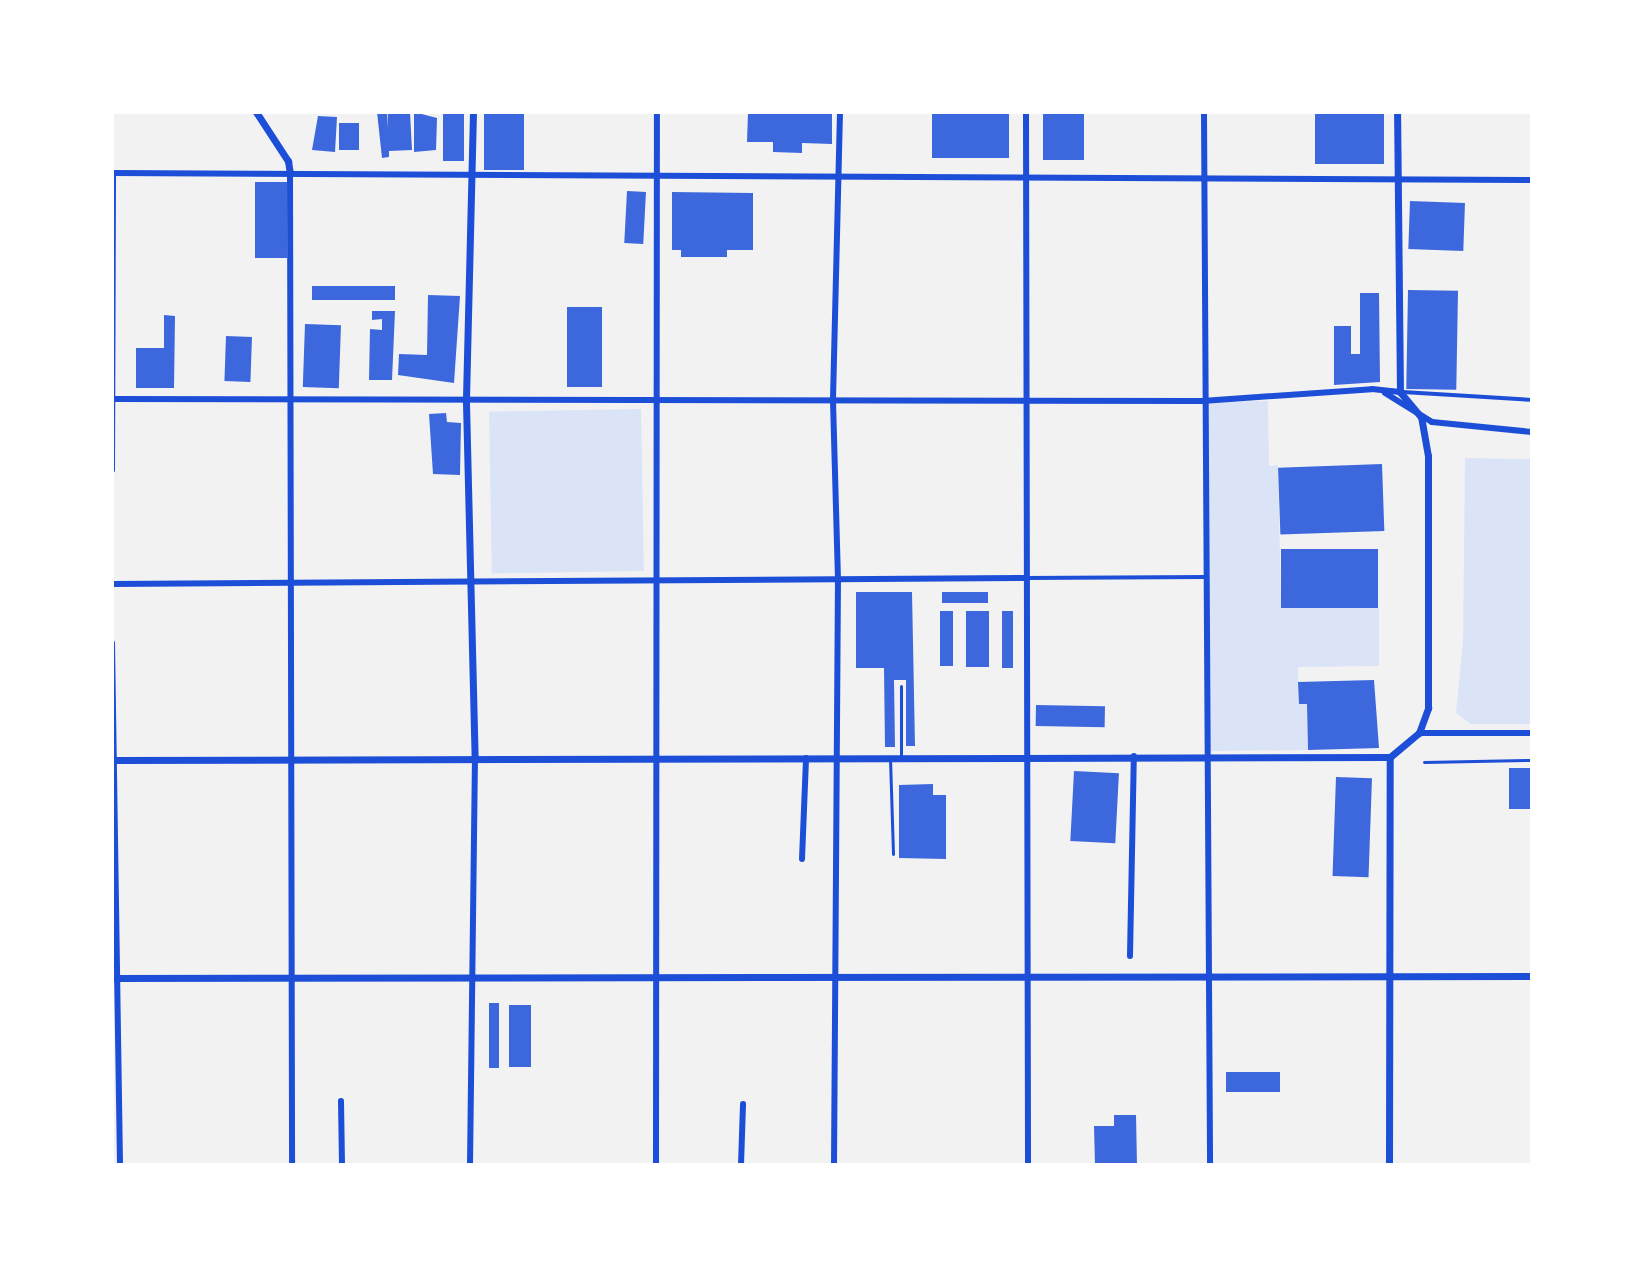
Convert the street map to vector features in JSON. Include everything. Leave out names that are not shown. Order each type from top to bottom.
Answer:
[{"type":"street","points":[[256,112],[288,161],[290,173],[288,583],[292,1165]]},
{"type":"street","points":[[470,1165],[475,759],[467,585],[466,403],[473,112]]},
{"type":"street","points":[[656,1165],[657,112]]},
{"type":"street","points":[[834,1165],[838,580],[833,399],[840,112]]},
{"type":"street","points":[[1026,112],[1023,402],[1029,757],[1028,1165]]},
{"type":"street","points":[[1204,112],[1202,401],[1210,1165]]},
{"type":"street","points":[[114,760],[655,756],[1390,757],[1419,733],[1428,708],[1428,456],[1421,417],[1400,392],[1397,112]]},
{"type":"street","points":[[112,470],[112,173],[1532,180]]},
{"type":"street","points":[[112,399],[466,403],[833,399],[1202,401],[1381,390],[1532,400]]},
{"type":"street","points":[[1381,390],[1421,417],[1451,427],[1532,432]]},
{"type":"street","points":[[112,584],[656,584],[1206,577]]},
{"type":"street","points":[[112,643],[120,1165]]},
{"type":"street","points":[[1419,733],[1532,733]]},
{"type":"street","points":[[1130,956],[1134,756]]},
{"type":"street","points":[[1389,1165],[1390,757]]},
{"type":"street","points":[[802,859],[806,758]]},
{"type":"street","points":[[115,978],[292,981],[658,978],[1208,981],[1532,976]]},
{"type":"street","points":[[341,1101],[342,1165]]},
{"type":"street","points":[[741,1165],[743,1104]]},
{"type":"lane","points":[[901,686],[901,758]]},
{"type":"lane","points":[[890,758],[893,854]]},
{"type":"path","points":[[1424,762],[1532,760]]},
{"type":"shaded area","points":[[1268,401],[1269,466],[1278,465],[1281,608],[1379,608],[1379,666],[1298,667],[1299,704],[1307,704],[1308,750],[1210,751],[1203,402]]},
{"type":"shaded area","points":[[641,409],[644,571],[492,574],[489,412]]},
{"type":"shaded area","points":[[1465,458],[1532,459],[1532,724],[1471,724],[1456,713],[1463,641]]},
{"type":"building","points":[[377,112],[387,112],[388,128],[388,112],[410,112],[412,150],[389,151],[389,157],[382,158]]},
{"type":"building","points":[[414,112],[437,118],[436,150],[414,152]]},
{"type":"building","points":[[484,112],[524,112],[524,170],[484,170]]},
{"type":"building","points":[[748,112],[832,112],[832,144],[802,143],[802,153],[773,152],[773,142],[747,142]]},
{"type":"building","points":[[932,112],[1009,112],[1009,158],[932,158]]},
{"type":"building","points":[[1043,112],[1084,112],[1084,160],[1043,160]]},
{"type":"building","points":[[1315,112],[1384,112],[1384,164],[1315,164]]},
{"type":"building","points":[[443,114],[464,114],[464,161],[443,161]]},
{"type":"building","points":[[318,116],[337,117],[335,152],[312,150]]},
{"type":"building","points":[[339,123],[359,123],[359,150],[339,150]]},
{"type":"building","points":[[255,182],[287,182],[287,258],[255,258]]},
{"type":"building","points":[[627,191],[646,192],[643,244],[624,243]]},
{"type":"building","points":[[672,192],[753,193],[753,250],[727,250],[727,257],[681,257],[681,250],[672,250]]},
{"type":"building","points":[[1410,201],[1465,203],[1463,251],[1408,249]]},
{"type":"building","points":[[312,286],[395,286],[395,300],[312,300]]},
{"type":"building","points":[[1408,290],[1458,291],[1456,390],[1406,389]]},
{"type":"building","points":[[1360,293],[1379,293],[1380,382],[1334,385],[1334,326],[1351,326],[1351,354],[1360,354]]},
{"type":"building","points":[[428,295],[460,296],[454,383],[398,375],[399,354],[427,355]]},
{"type":"building","points":[[567,307],[602,307],[602,387],[567,387]]},
{"type":"building","points":[[372,311],[395,311],[392,380],[369,380],[370,329],[382,330],[382,319],[372,320]]},
{"type":"building","points":[[164,315],[175,316],[174,388],[136,388],[136,348],[164,348]]},
{"type":"building","points":[[305,324],[341,325],[339,388],[303,387]]},
{"type":"building","points":[[226,336],[252,337],[250,382],[224,381]]},
{"type":"building","points":[[446,413],[447,422],[461,423],[460,475],[433,474],[429,414]]},
{"type":"building","points":[[1382,464],[1384,531],[1280,535],[1278,468]]},
{"type":"building","points":[[1281,549],[1378,549],[1378,608],[1281,608]]},
{"type":"building","points":[[856,592],[912,592],[915,746],[906,746],[906,680],[894,680],[895,747],[885,747],[884,668],[856,668]]},
{"type":"building","points":[[942,592],[988,592],[988,603],[942,603]]},
{"type":"building","points":[[940,611],[953,611],[953,666],[940,666]]},
{"type":"building","points":[[966,611],[989,611],[989,667],[966,667]]},
{"type":"building","points":[[1002,611],[1013,611],[1013,668],[1002,668]]},
{"type":"building","points":[[1374,680],[1379,748],[1308,750],[1307,704],[1299,704],[1298,682]]},
{"type":"building","points":[[1036,705],[1105,706],[1105,727],[1036,726]]},
{"type":"building","points":[[1509,768],[1532,768],[1532,809],[1509,809]]},
{"type":"building","points":[[1074,771],[1119,773],[1115,843],[1070,841]]},
{"type":"building","points":[[1336,777],[1372,778],[1369,877],[1333,876]]},
{"type":"building","points":[[933,784],[933,795],[946,795],[946,859],[899,858],[899,785]]},
{"type":"building","points":[[489,1003],[499,1003],[499,1068],[489,1068]]},
{"type":"building","points":[[509,1005],[531,1005],[531,1067],[509,1067]]},
{"type":"building","points":[[1226,1072],[1280,1072],[1280,1092],[1226,1092]]},
{"type":"building","points":[[1114,1115],[1136,1115],[1137,1165],[1095,1165],[1094,1126],[1114,1126]]}]
